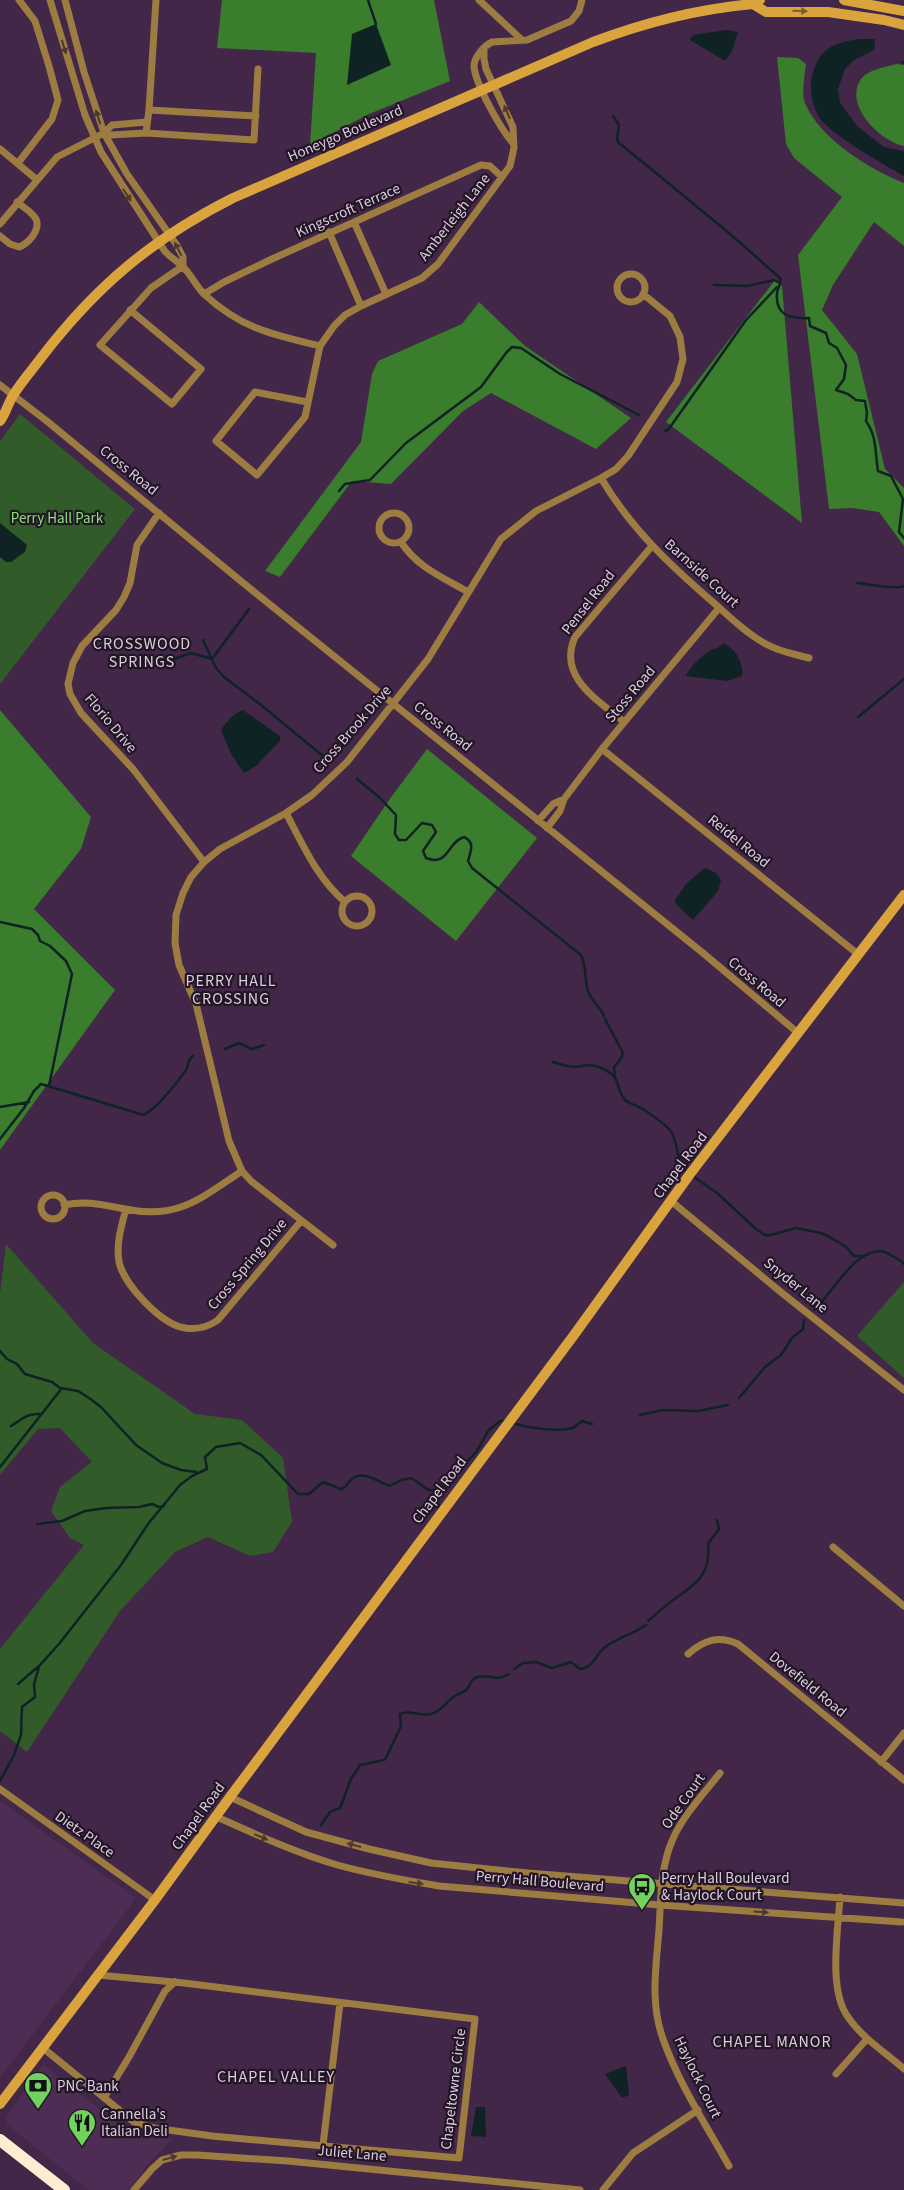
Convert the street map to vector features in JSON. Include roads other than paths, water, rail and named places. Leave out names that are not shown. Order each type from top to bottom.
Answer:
[{"type":"highway","points":[[0,2140],[64,2190]]},
{"type":"street","points":[[18,163],[52,119],[58,100],[50,66],[35,21],[19,0]]},
{"type":"street","points":[[50,0],[85,115],[94,138],[111,171],[157,241],[172,260],[183,266],[204,294],[238,321],[279,337],[320,346]]},
{"type":"street","points":[[65,0],[86,80],[104,133],[128,174],[169,234],[182,257],[183,266]]},
{"type":"street","points":[[146,133],[156,0]]},
{"type":"street","points":[[479,0],[522,40]]},
{"type":"street","points":[[512,142],[501,129],[483,90],[474,64],[484,48],[492,42],[527,40],[571,22],[579,11],[582,0]]},
{"type":"street","points":[[844,0],[904,11]]},
{"type":"street","name":"Honeygo Boulevard","points":[[0,421],[7,412],[12,396],[78,312],[122,269],[157,241],[233,198],[585,46],[641,24],[730,3],[757,2],[766,12],[828,12],[884,20],[904,25]]},
{"type":"street","name":"Amberleigh Lane","points":[[307,402],[255,392],[216,441],[257,475],[304,417],[320,346],[334,326],[345,315],[360,306],[422,278],[438,264],[470,217],[510,166],[513,157],[513,127],[485,64],[484,48]]},
{"type":"street","points":[[104,133],[111,135],[146,133],[254,140],[258,69]]},
{"type":"street","points":[[149,110],[256,116]]},
{"type":"street","points":[[0,224],[36,179],[57,157],[104,133],[112,125],[147,122]]},
{"type":"street","points":[[0,149],[36,179]]},
{"type":"street","name":"Kingscroft Terrace","points":[[204,294],[224,282],[329,232],[481,165],[490,166],[502,177]]},
{"type":"street","points":[[0,236],[19,248],[27,243],[37,230],[38,223],[35,217],[17,202]]},
{"type":"street","points":[[354,222],[386,294]]},
{"type":"street","points":[[329,232],[360,306]]},
{"type":"street","points":[[130,310],[200,368],[172,404],[100,345],[130,310],[151,288],[183,266]]},
{"type":"street","name":"Cross Brook Drive","points":[[333,1245],[260,1190],[242,1171],[229,1141],[196,1004],[179,965],[175,943],[176,915],[183,892],[191,877],[204,862],[220,849],[286,813],[312,795],[347,762],[428,658],[451,624],[468,592],[501,539],[536,510],[601,478],[616,469],[628,456],[677,382],[682,368],[682,350],[676,326],[661,307],[643,294]]},
{"type":"street","name":"Cross Road","points":[[0,385],[48,422],[798,1033]]},
{"type":"street","name":"Honeygo Boulevard","points":[[0,403],[12,396]]},
{"type":"street","name":"Barnside Court","points":[[601,478],[629,520],[652,546],[671,566],[719,608],[765,644],[782,652],[809,658]]},
{"type":"street","name":"Florio Drive","points":[[159,513],[137,545],[130,583],[124,597],[116,610],[82,646],[73,663],[68,684],[70,694],[81,713],[133,769],[204,862]]},
{"type":"street","points":[[398,514],[406,519],[408,534],[401,542],[391,543],[380,535],[380,521],[387,515],[398,514]]},
{"type":"street","points":[[401,542],[411,556],[426,568],[468,592]]},
{"type":"street","name":"Pensel Road","points":[[624,722],[583,688],[576,679],[572,668],[571,646],[575,637],[652,546]]},
{"type":"street","name":"Stoss Road","points":[[547,828],[560,811],[564,799],[602,749],[719,608]]},
{"type":"street","name":"Reidel Road","points":[[602,749],[859,955]]},
{"type":"street","name":"Stoss Road","points":[[538,821],[552,804],[564,799]]},
{"type":"street","points":[[286,813],[316,870],[330,890],[345,902]]},
{"type":"street","name":"Chapel Road","points":[[0,2104],[217,1817],[513,1418],[671,1201],[904,895]]},
{"type":"street","points":[[355,896],[367,900],[372,910],[370,918],[361,925],[348,922],[342,914],[345,902],[355,896]]},
{"type":"street","points":[[64,1205],[90,1202],[155,1213],[195,1202],[242,1171]]},
{"type":"street","name":"Snyder Lane","points":[[671,1201],[782,1293],[904,1390]]},
{"type":"street","name":"Cross Spring Drive","points":[[126,1209],[118,1243],[120,1264],[124,1276],[132,1288],[151,1307],[172,1323],[183,1328],[205,1327],[218,1320],[301,1221]]},
{"type":"street","points":[[833,1547],[904,1606]]},
{"type":"street","name":"Dovefield Road","points":[[688,1654],[698,1645],[715,1639],[728,1640],[738,1644],[904,1780]]},
{"type":"street","points":[[881,1762],[904,1733]]},
{"type":"street","name":"Ode Court","points":[[660,1905],[666,1855],[672,1838],[720,1773]]},
{"type":"street","name":"Dietz Place","points":[[0,1788],[30,1812],[155,1900]]},
{"type":"street","name":"Perry Hall Boulevard","points":[[230,1797],[306,1832],[369,1849],[431,1862],[510,1872],[904,1903]]},
{"type":"street","name":"Perry Hall Boulevard","points":[[217,1817],[308,1855],[335,1864],[405,1881],[459,1888],[660,1905],[902,1922]]},
{"type":"street","points":[[840,1897],[836,1976],[838,1998],[848,2018],[867,2039],[904,2069]]},
{"type":"street","name":"Haylock Court","points":[[660,1905],[655,1981],[656,2010],[661,2033],[671,2060],[729,2166]]},
{"type":"street","name":"Chapeltowne Circle","points":[[43,2048],[134,2122],[154,2128],[212,2136],[459,2158],[475,2019],[98,1974]]},
{"type":"street","points":[[104,2098],[165,1991],[175,1982]]},
{"type":"street","points":[[323,2145],[340,2003]]},
{"type":"street","points":[[836,2074],[867,2039]]},
{"type":"street","points":[[603,2190],[633,2153],[698,2110]]},
{"type":"street","name":"Juliet Lane","points":[[134,2190],[156,2164],[162,2160],[180,2156],[288,2161],[580,2190]]},
{"type":"waterway","points":[[368,0],[376,24]]},
{"type":"waterway","points":[[613,116],[619,125],[618,142],[729,233],[780,278],[777,301],[782,311],[790,317],[809,318],[810,326],[826,333],[829,343],[837,348],[846,365],[844,379],[836,390],[848,394],[856,400],[865,401],[866,421],[874,439],[878,471],[891,476],[903,499],[899,532],[904,538]]},
{"type":"waterway","points":[[714,285],[747,286],[774,280],[780,283]]},
{"type":"waterway","points":[[665,431],[668,430],[746,320],[777,287]]},
{"type":"waterway","points":[[339,491],[345,484],[370,480],[406,443],[481,387],[512,347],[521,348],[560,374],[639,415]]},
{"type":"waterway","points":[[857,583],[889,587],[904,586]]},
{"type":"waterway","points":[[212,659],[249,609]]},
{"type":"waterway","points":[[203,640],[216,668],[224,677],[323,756]]},
{"type":"waterway","points":[[174,659],[191,653],[212,659]]},
{"type":"waterway","points":[[858,717],[904,679]]},
{"type":"waterway","points":[[357,779],[379,797],[396,815],[395,834],[399,840],[406,840],[422,823],[432,825],[436,832],[423,851],[426,858],[434,860],[444,857],[454,844],[464,837],[470,841],[471,847],[468,861],[472,868],[581,955],[588,991],[604,1016]]},
{"type":"waterway","points":[[0,922],[32,929],[38,935],[40,941],[50,946],[66,961],[72,974],[49,1086]]},
{"type":"waterway","points":[[605,1019],[623,1053],[614,1067],[615,1075]]},
{"type":"waterway","points":[[225,1049],[239,1043],[252,1049],[264,1045]]},
{"type":"waterway","points":[[0,1139],[41,1084],[144,1115],[161,1101],[172,1088],[186,1070],[193,1056]]},
{"type":"waterway","points":[[553,1062],[572,1067],[597,1066],[608,1071],[615,1078],[625,1100],[647,1112],[670,1130],[681,1164],[687,1172]]},
{"type":"waterway","points":[[0,1107],[29,1102]]},
{"type":"waterway","points":[[694,1177],[717,1193],[765,1235],[796,1228],[828,1236]]},
{"type":"waterway","points":[[829,1237],[845,1246],[854,1256],[862,1256]]},
{"type":"waterway","points":[[814,1310],[846,1272],[865,1255],[885,1252],[904,1264]]},
{"type":"waterway","points":[[739,1398],[765,1367],[781,1355],[792,1338],[803,1329],[804,1320]]},
{"type":"waterway","points":[[0,1351],[7,1359],[17,1364],[25,1374],[52,1382],[60,1388],[78,1391],[89,1398],[101,1407],[136,1445],[162,1463],[181,1470],[196,1472]]},
{"type":"waterway","points":[[0,1467],[62,1388]]},
{"type":"waterway","points":[[640,1415],[663,1410],[698,1411],[728,1405]]},
{"type":"waterway","points":[[11,1426],[28,1416],[40,1414]]},
{"type":"waterway","points":[[450,1480],[477,1451],[488,1431],[500,1421],[508,1421]]},
{"type":"waterway","points":[[513,1423],[534,1428],[558,1430],[573,1427],[582,1421],[592,1424]]},
{"type":"waterway","points":[[18,1684],[40,1665],[59,1644],[121,1565],[148,1524],[180,1485],[192,1476],[207,1469],[205,1457],[216,1447],[240,1443],[261,1455],[298,1494],[309,1494],[323,1482],[341,1489],[353,1478],[362,1475],[390,1486],[401,1480],[411,1478],[431,1490],[446,1484]]},
{"type":"waterway","points":[[37,1524],[62,1521],[85,1511],[106,1508],[139,1507],[152,1504],[159,1507],[164,1506]]},
{"type":"waterway","points":[[648,1621],[697,1582],[705,1570],[708,1544],[719,1529],[717,1520]]},
{"type":"waterway","points":[[514,1669],[523,1663],[536,1662],[552,1668],[571,1662],[580,1669],[584,1668],[591,1664],[604,1648],[646,1625]]},
{"type":"waterway","points":[[0,1781],[14,1755],[21,1735],[22,1707],[35,1697],[34,1684],[39,1667]]},
{"type":"waterway","points":[[321,1825],[330,1812],[340,1808],[351,1779],[360,1765],[384,1760],[387,1756],[401,1726],[400,1714],[408,1712],[423,1715],[434,1713],[467,1689],[475,1678],[480,1676],[500,1678],[509,1674]]},
{"type":"place","name":"Perry Hall Boulevard & Haylock Court","points":[[642,1911]]},
{"type":"place","name":"PNC Bank","points":[[38,2110]]},
{"type":"place","name":"Cannella's Italian Deli","points":[[82,2147]]},
{"type":"district","name":"CROSSWOOD SPRINGS","points":[[142,652]]},
{"type":"district","name":"PERRY HALL CROSSING","points":[[231,989]]},
{"type":"district","name":"CHAPEL MANOR","points":[[772,2041]]},
{"type":"district","name":"CHAPEL VALLEY","points":[[276,2076]]},
{"type":"park label","name":"Perry Hall Park","points":[[57,518]]}]
